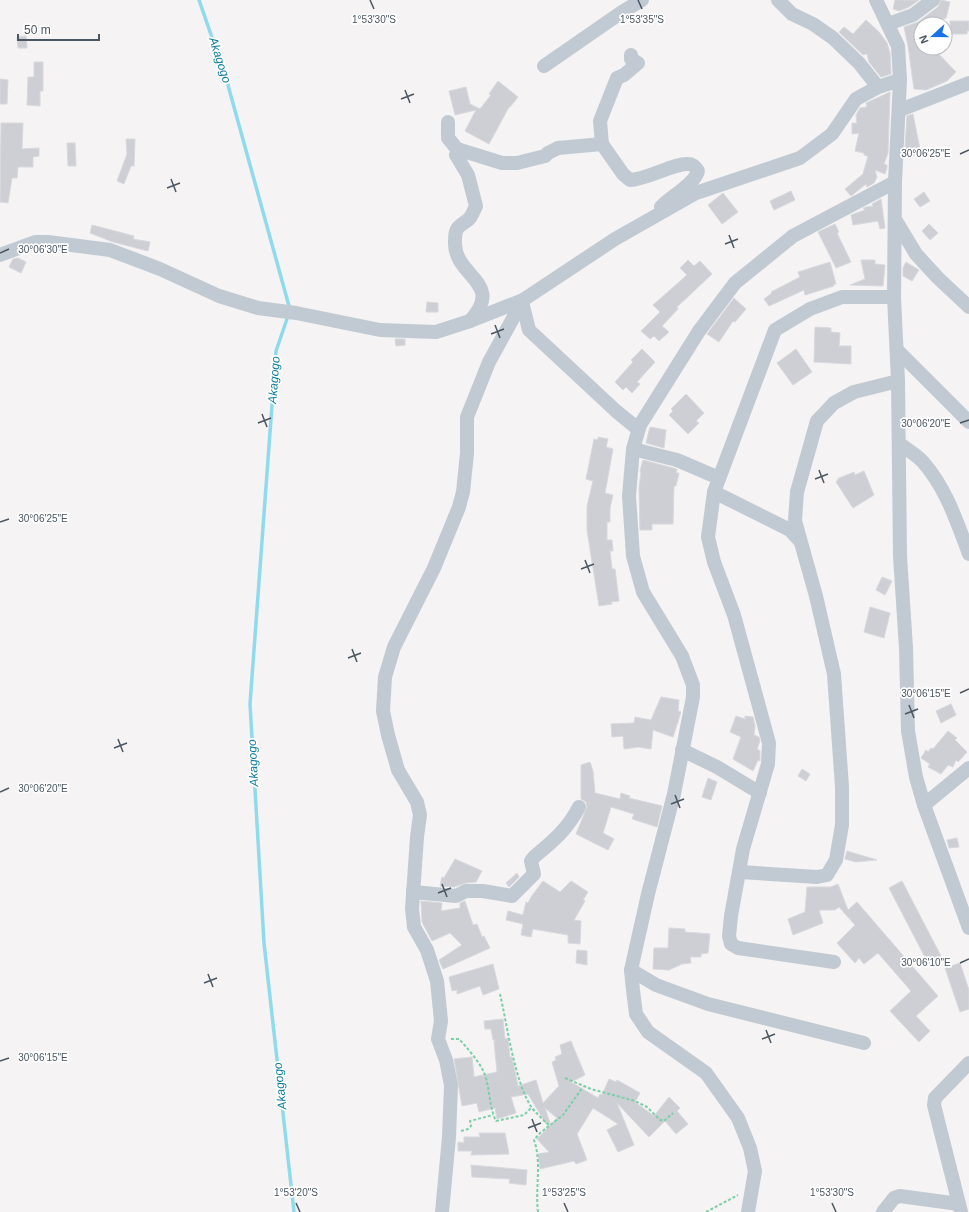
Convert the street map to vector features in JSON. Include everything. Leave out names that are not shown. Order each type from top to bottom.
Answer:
[{"type":"street","points":[[544,66],[622,12],[642,0]]},
{"type":"street","points":[[778,0],[792,14],[813,24],[833,38],[859,63],[878,87]]},
{"type":"street","points":[[876,0],[898,46],[900,80],[900,110],[895,182],[896,221],[894,297],[898,381],[900,556],[906,648],[908,731],[916,777],[924,804],[969,928]]},
{"type":"street","points":[[888,24],[913,15],[932,3],[933,0]]},
{"type":"street","points":[[631,55],[631,59],[638,63],[624,75],[617,78],[600,121],[602,144],[623,174],[630,180],[642,179],[689,164],[698,171],[693,181],[673,195],[654,217]]},
{"type":"street","points":[[0,255],[35,242],[48,242],[110,250],[248,306],[296,313],[367,328],[402,332],[436,332],[522,301],[615,239],[696,193],[800,158],[832,134],[856,99],[878,87],[900,80]]},
{"type":"street","points":[[900,110],[969,83]]},
{"type":"street","points":[[448,122],[448,138],[453,146],[459,150],[502,162],[517,163],[545,156],[558,148],[602,144]]},
{"type":"street","points":[[459,150],[456,155],[468,175],[476,206],[469,219],[460,224],[456,232],[456,254],[462,265],[483,289],[483,299],[479,311],[470,321]]},
{"type":"street","points":[[748,1212],[755,1171],[750,1148],[738,1118],[706,1073],[648,1032],[636,1014],[631,970],[648,894],[674,794],[692,705],[693,685],[682,656],[643,592],[634,556],[629,496],[632,449],[638,429],[699,331],[735,283],[793,236],[895,182]]},
{"type":"street","points":[[896,221],[916,254],[938,278],[969,307]]},
{"type":"street","points":[[834,962],[738,948],[731,944],[729,936],[730,923],[743,849],[768,764],[770,742],[734,615],[714,562],[708,537],[714,492],[775,330],[810,309],[842,297],[894,297]]},
{"type":"street","points":[[522,301],[528,330],[616,411],[638,429]]},
{"type":"street","points":[[442,1212],[450,1133],[451,1085],[446,1060],[438,1039],[441,1021],[437,980],[427,950],[414,927],[412,909],[420,815],[417,802],[398,770],[388,735],[383,711],[384,677],[394,647],[434,568],[459,507],[463,492],[467,454],[467,417],[489,362],[522,301]]},
{"type":"street","points":[[897,350],[969,422]]},
{"type":"street","points":[[740,872],[817,878],[826,874],[836,860],[842,825],[842,788],[834,674],[816,596],[801,542],[792,525],[796,492],[818,421],[834,403],[854,392],[898,381]]},
{"type":"street","points":[[899,443],[922,461],[936,480],[953,511],[969,554]]},
{"type":"street","points":[[632,449],[677,460],[719,478]]},
{"type":"street","points":[[714,492],[792,525]]},
{"type":"street","points":[[682,750],[717,767],[760,792]]},
{"type":"street","points":[[924,804],[969,768]]},
{"type":"street","points":[[413,892],[456,896],[466,891],[483,891],[512,896],[534,874],[531,861],[534,857],[561,835],[571,823],[579,807]]},
{"type":"street","points":[[631,970],[656,985],[708,1004],[864,1043]]},
{"type":"street","points":[[883,1212],[894,1198],[900,1196],[960,1208],[934,1105],[935,1098],[969,1063]]},
{"type":"path","points":[[500,994],[519,1074],[526,1096],[532,1107],[549,1125]]},
{"type":"path","points":[[438,1039],[459,1039],[468,1049],[485,1074],[493,1115],[496,1120],[524,1115],[532,1107]]},
{"type":"path","points":[[565,1078],[583,1087],[635,1101],[647,1107],[660,1120],[664,1121],[673,1113]]},
{"type":"path","points":[[538,1212],[536,1197],[539,1174],[537,1149],[534,1140],[549,1125],[563,1115],[583,1087]]},
{"type":"path","points":[[450,1133],[468,1129],[471,1126],[470,1121],[493,1115]]},
{"type":"path","points":[[706,1212],[753,1186]]},
{"type":"building","points":[[895,0],[919,0],[909,7],[899,11],[893,9]]},
{"type":"building","points":[[941,0],[950,2],[946,16],[926,16],[938,7]]},
{"type":"building","points":[[866,20],[879,32],[887,43],[890,53],[891,74],[881,77],[869,62],[867,54],[863,55],[839,32],[844,27],[853,34]]},
{"type":"building","points":[[953,21],[969,21],[969,31],[967,31],[967,34],[953,34]]},
{"type":"building","points":[[913,24],[913,56],[941,56],[956,72],[947,81],[926,90],[914,89],[904,27]]},
{"type":"building","points":[[26,36],[27,48],[18,48],[17,37]]},
{"type":"building","points":[[34,62],[43,62],[43,91],[40,91],[40,106],[27,105],[28,77],[34,77]]},
{"type":"building","points":[[0,79],[8,80],[7,104],[0,104]]},
{"type":"building","points":[[498,81],[518,97],[509,107],[489,144],[465,131],[476,110],[455,115],[449,91],[466,87],[470,104],[480,109],[491,95],[489,94]]},
{"type":"building","points":[[890,92],[888,153],[884,164],[887,165],[885,174],[875,170],[877,177],[874,183],[867,187],[866,184],[851,196],[845,189],[863,174],[868,156],[864,155],[864,153],[855,151],[859,133],[852,134],[852,123],[857,123],[856,115],[860,108],[867,107],[866,103]]},
{"type":"building","points":[[913,114],[921,154],[907,156],[905,146],[907,116]]},
{"type":"building","points":[[1,123],[23,123],[22,149],[39,148],[39,156],[33,157],[33,167],[18,167],[17,178],[12,178],[8,203],[0,202]]},
{"type":"building","points":[[126,139],[135,139],[134,166],[131,166],[124,184],[117,181],[127,154]]},
{"type":"building","points":[[67,143],[75,143],[76,166],[68,166]]},
{"type":"building","points":[[791,191],[795,200],[774,210],[770,201]]},
{"type":"building","points":[[924,192],[930,201],[920,207],[914,199]]},
{"type":"building","points":[[723,193],[738,212],[722,224],[708,205]]},
{"type":"building","points":[[881,199],[885,228],[880,229],[878,221],[853,225],[851,215],[865,210],[863,208],[873,206],[872,204]]},
{"type":"building","points":[[835,224],[839,232],[837,233],[851,262],[836,268],[818,232]]},
{"type":"building","points":[[929,224],[938,233],[930,240],[922,231]]},
{"type":"building","points":[[92,225],[134,236],[133,239],[150,242],[148,251],[113,242],[90,233]]},
{"type":"building","points":[[18,258],[26,262],[21,273],[9,267],[13,259]]},
{"type":"building","points":[[688,260],[694,266],[700,261],[712,274],[677,307],[678,309],[662,326],[669,332],[659,341],[654,336],[650,339],[641,331],[660,312],[653,305],[687,275],[680,268]]},
{"type":"building","points":[[861,260],[875,260],[875,264],[885,265],[883,286],[850,285],[865,279]]},
{"type":"building","points":[[830,262],[836,284],[833,285],[834,286],[805,295],[804,290],[769,306],[764,299],[772,293],[771,292],[800,277],[798,272]]},
{"type":"building","points":[[906,262],[919,270],[912,281],[903,276],[903,268]]},
{"type":"building","points":[[734,298],[746,309],[735,322],[733,321],[719,342],[707,334]]},
{"type":"building","points":[[427,302],[438,303],[438,312],[426,312]]},
{"type":"building","points":[[815,327],[831,328],[831,332],[840,333],[839,346],[851,346],[851,364],[814,362]]},
{"type":"building","points":[[395,339],[405,339],[405,345],[396,346]]},
{"type":"building","points":[[642,349],[655,362],[637,382],[640,384],[632,393],[626,387],[623,390],[615,382],[633,362],[631,360]]},
{"type":"building","points":[[796,349],[812,372],[793,385],[777,363]]},
{"type":"building","points":[[686,394],[704,413],[696,421],[699,423],[688,434],[669,415],[673,411],[671,409]]},
{"type":"building","points":[[650,427],[666,430],[664,448],[646,443]]},
{"type":"building","points":[[598,437],[608,439],[606,447],[613,449],[605,493],[613,495],[610,508],[610,522],[607,522],[607,540],[612,540],[613,551],[610,551],[612,569],[615,569],[619,601],[611,602],[612,604],[599,606],[587,530],[587,506],[593,481],[586,479],[594,439],[598,440]]},
{"type":"building","points":[[643,460],[677,469],[676,473],[679,473],[676,486],[674,486],[673,524],[652,524],[652,530],[640,530],[639,487],[640,471]]},
{"type":"building","points":[[864,471],[874,495],[853,508],[836,482],[839,478],[854,472],[855,475]]},
{"type":"building","points":[[882,577],[892,581],[885,595],[876,590]]},
{"type":"building","points":[[870,607],[890,613],[884,638],[864,632]]},
{"type":"building","points":[[661,697],[679,700],[678,711],[681,712],[673,737],[653,730],[651,749],[638,747],[624,749],[623,736],[612,737],[611,724],[634,723],[635,717],[651,720]]},
{"type":"building","points":[[951,704],[956,715],[941,723],[936,711]]},
{"type":"building","points":[[736,716],[745,719],[745,716],[753,717],[755,726],[754,735],[759,737],[760,741],[757,749],[760,751],[760,761],[758,760],[753,771],[733,759],[741,737],[730,732]]},
{"type":"building","points":[[948,731],[957,738],[955,740],[967,752],[958,762],[956,760],[953,767],[948,765],[941,774],[928,767],[930,764],[921,758],[926,750],[928,752],[931,748],[933,749]]},
{"type":"building","points":[[590,762],[593,771],[595,793],[620,799],[621,793],[630,796],[629,798],[662,806],[657,827],[632,819],[634,814],[611,807],[603,833],[614,839],[608,850],[576,834],[587,807],[586,802],[581,799],[581,765]]},
{"type":"building","points":[[802,769],[810,774],[806,781],[798,776]]},
{"type":"building","points":[[708,778],[717,782],[711,800],[702,797]]},
{"type":"building","points":[[957,838],[959,847],[949,848],[947,840]]},
{"type":"building","points":[[847,851],[877,860],[856,862],[845,859]]},
{"type":"building","points":[[455,859],[482,871],[476,882],[466,883],[454,887],[440,886],[442,877],[444,878]]},
{"type":"building","points":[[517,873],[519,877],[509,887],[506,883]]},
{"type":"building","points":[[543,881],[560,892],[571,881],[588,892],[583,900],[585,901],[574,920],[581,921],[580,944],[568,943],[568,935],[533,929],[531,937],[521,935],[523,924],[506,920],[508,911],[523,915],[526,902],[528,903]]},
{"type":"building","points":[[902,881],[942,958],[929,965],[889,888]]},
{"type":"building","points":[[838,884],[848,910],[857,902],[938,996],[916,1016],[930,1031],[919,1042],[890,1011],[911,991],[878,953],[864,964],[859,958],[855,963],[837,943],[855,925],[839,907],[835,910],[819,910],[823,923],[793,935],[788,919],[805,912],[807,887],[831,887]]},
{"type":"building","points":[[421,901],[442,903],[441,911],[460,908],[460,903],[465,901],[473,925],[477,924],[482,937],[484,936],[490,948],[443,969],[439,960],[462,945],[450,933],[432,941],[422,922]]},
{"type":"building","points":[[669,928],[685,929],[685,932],[710,934],[708,953],[701,954],[701,957],[690,957],[691,963],[682,964],[669,970],[653,969],[654,948],[668,948]]},
{"type":"building","points":[[577,950],[587,951],[587,965],[576,963]]},
{"type":"building","points":[[960,963],[969,990],[969,1009],[960,1012],[945,968]]},
{"type":"building","points":[[493,964],[499,989],[483,995],[480,986],[457,994],[457,990],[452,991],[449,977]]},
{"type":"building","points":[[503,1019],[505,1039],[508,1038],[510,1057],[512,1057],[518,1086],[536,1080],[543,1103],[559,1086],[552,1062],[556,1060],[555,1057],[562,1054],[560,1045],[571,1041],[585,1075],[571,1082],[598,1098],[600,1094],[602,1095],[609,1079],[616,1082],[617,1080],[640,1093],[635,1102],[654,1116],[669,1097],[680,1108],[677,1111],[688,1124],[676,1134],[665,1121],[649,1137],[617,1103],[634,1145],[618,1152],[607,1130],[618,1124],[593,1108],[577,1134],[587,1160],[576,1164],[574,1161],[540,1169],[538,1154],[549,1152],[537,1139],[557,1118],[545,1108],[550,1123],[546,1124],[528,1094],[511,1097],[516,1113],[497,1119],[495,1108],[479,1112],[477,1103],[462,1106],[454,1059],[472,1057],[474,1077],[497,1072],[494,1041],[496,1040],[493,1040],[491,1029],[485,1029],[484,1021]]},
{"type":"building","points":[[479,1133],[505,1133],[509,1154],[471,1155],[472,1151],[458,1151],[458,1142],[464,1143],[464,1137],[480,1137]]},
{"type":"building","points":[[471,1165],[527,1170],[526,1185],[509,1183],[510,1179],[472,1177]]},
{"type":"waterway","name":"Akagogo","points":[[199,0],[226,78],[289,306]]},
{"type":"waterway","name":"Akagogo","points":[[288,316],[276,351],[250,704],[264,943],[294,1212]]}]
